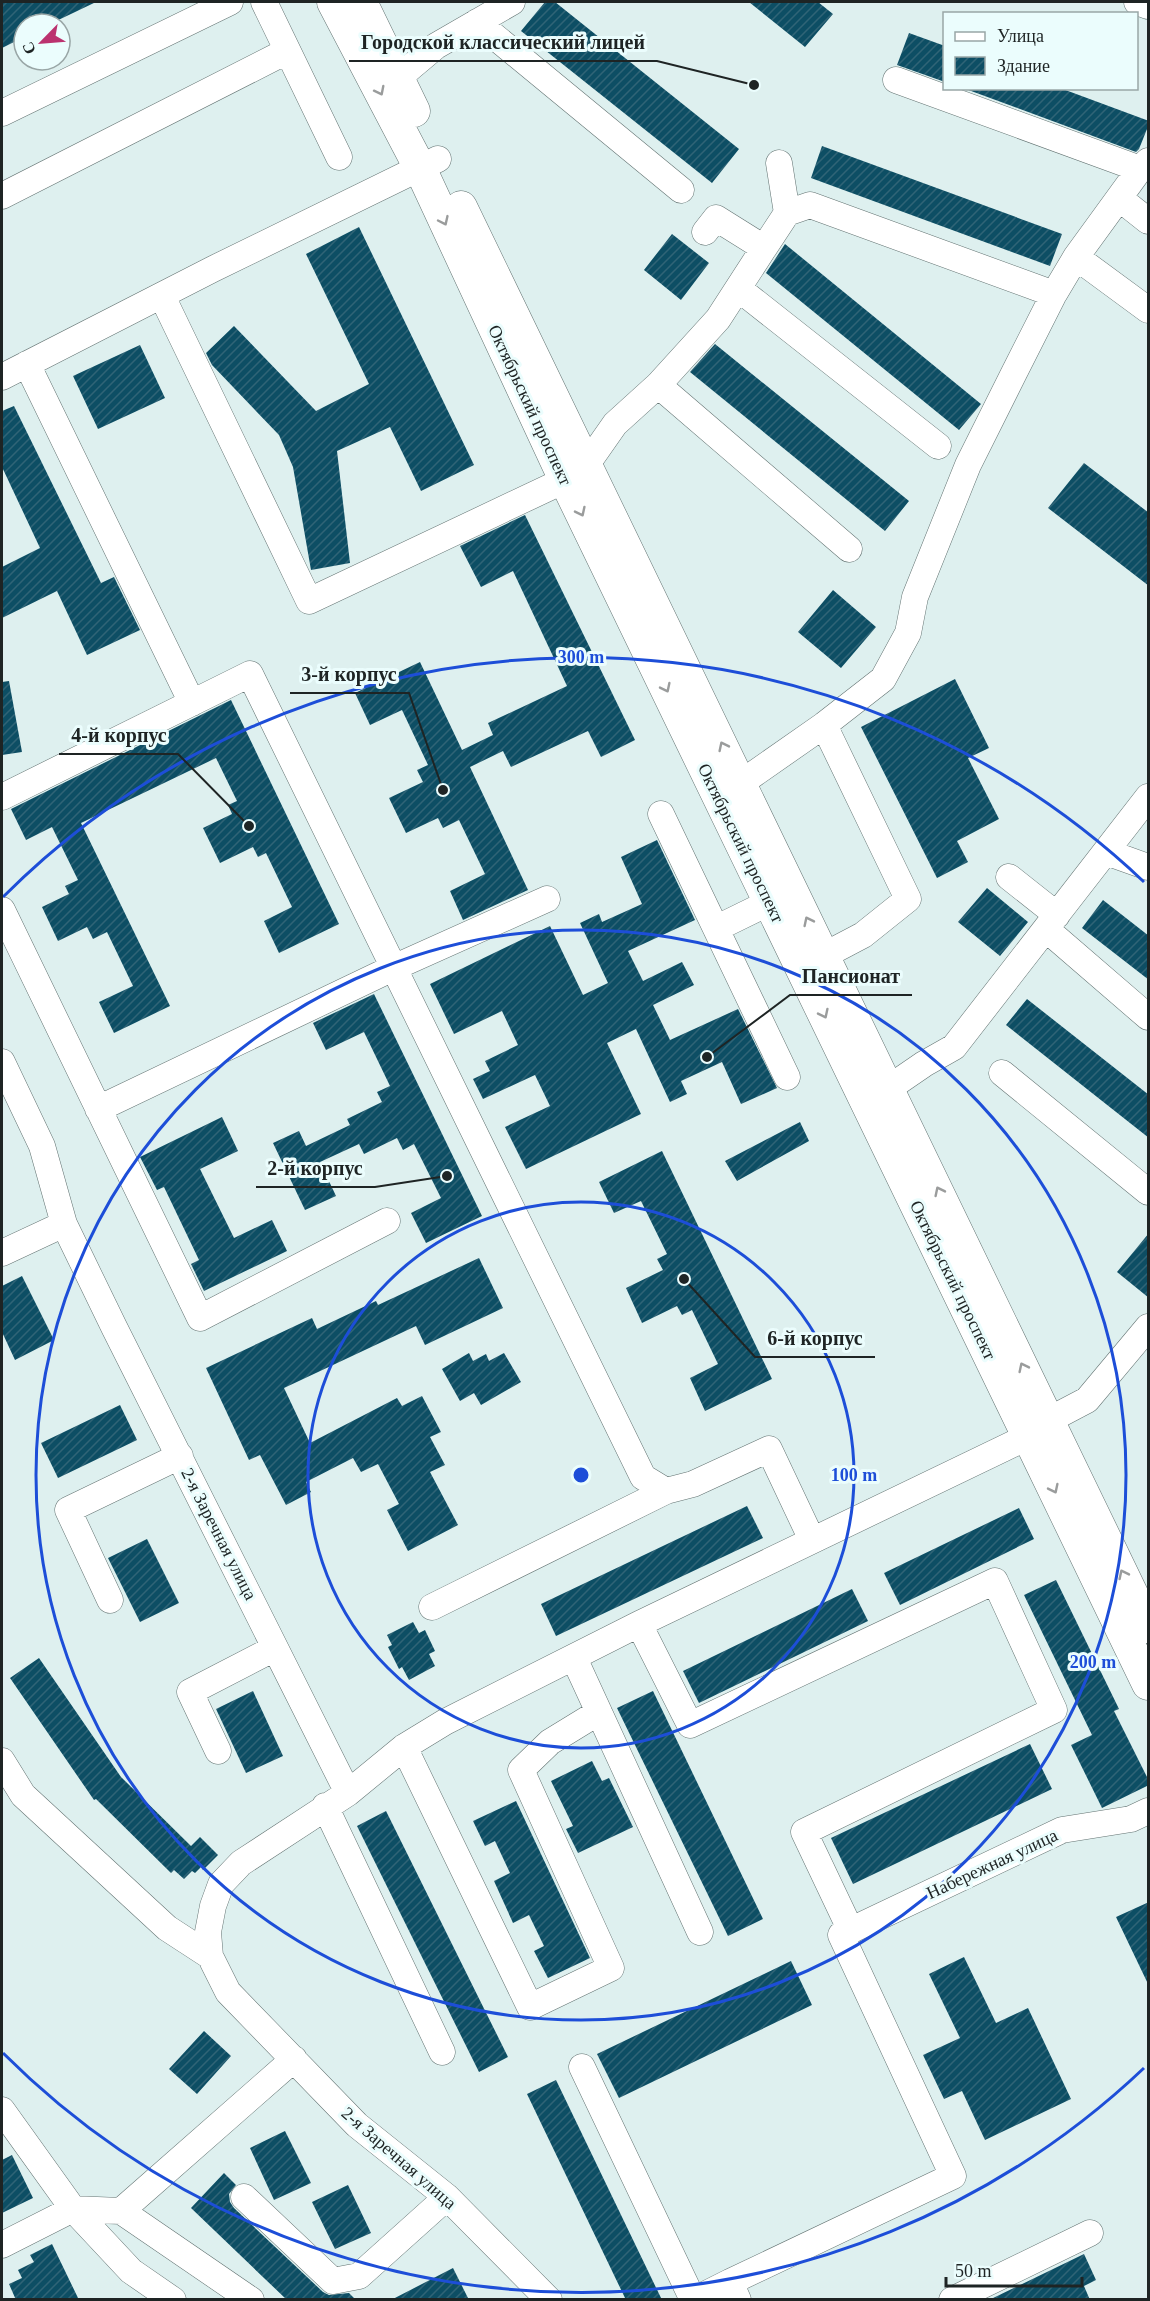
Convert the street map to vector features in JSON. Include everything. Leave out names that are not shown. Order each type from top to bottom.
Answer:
[{"type":"main road","name":"Октябрьский проспект","points":[[333,2],[429,164],[576,472],[770,902],[1149,1627]]},
{"type":"main road","name":"Октябрьский проспект","points":[[361,2],[398,78],[429,164]]},
{"type":"main road","name":"Октябрьский проспект","points":[[576,472],[741,783],[889,1088],[1043,1427],[1149,1684]]},
{"type":"street","points":[[2,113],[230,2]]},
{"type":"street","points":[[264,2],[339,157]]},
{"type":"street","points":[[398,78],[436,46],[512,2]]},
{"type":"street","points":[[1137,2],[1149,6]]},
{"type":"street","points":[[477,22],[681,190]]},
{"type":"street","points":[[2,196],[287,51]]},
{"type":"street","points":[[741,783],[824,725],[883,679],[908,633],[915,597],[968,465],[1054,294],[1076,257],[1144,165],[896,80]]},
{"type":"street","points":[[779,163],[788,213]]},
{"type":"street","points":[[2,377],[429,164]]},
{"type":"street","points":[[1119,198],[1149,221]]},
{"type":"street","points":[[162,296],[309,601],[576,472],[615,424],[658,385],[718,318],[788,213],[810,205],[1054,294]]},
{"type":"street","points":[[705,232],[716,218],[764,248]]},
{"type":"street","points":[[1076,257],[1149,310]]},
{"type":"street","points":[[739,289],[938,446]]},
{"type":"street","points":[[27,364],[192,703]]},
{"type":"street","points":[[658,385],[849,549]]},
{"type":"street","points":[[2,797],[250,674],[643,1477],[666,1491]]},
{"type":"street","points":[[824,725],[908,899],[863,934],[825,955]]},
{"type":"street","points":[[889,1088],[954,1047],[1149,797]]},
{"type":"street","points":[[661,814],[787,1077]]},
{"type":"street","points":[[1106,852],[1149,867]]},
{"type":"street","points":[[1009,877],[1051,922],[1149,1017]]},
{"type":"street","points":[[98,1109],[393,968],[547,899]]},
{"type":"street","points":[[717,928],[770,902]]},
{"type":"street","points":[[2,910],[200,1318],[387,1221]]},
{"type":"street","name":"2-я Заречная улица","points":[[2,1062],[42,1146],[64,1224],[348,1792],[241,1863],[221,1884],[213,1906],[208,1932],[210,1956],[228,1992],[357,2125],[447,2197],[549,2300]]},
{"type":"street","points":[[1002,1073],[1149,1192]]},
{"type":"street","points":[[2,1253],[64,1224]]},
{"type":"street","points":[[348,1792],[404,1747],[445,1722],[639,1624],[1043,1427],[1087,1400],[1149,1327]]},
{"type":"street","points":[[432,1607],[666,1491],[693,1484],[769,1449],[813,1540]]},
{"type":"street","points":[[110,1600],[68,1510],[180,1456]]},
{"type":"street","points":[[582,2067],[694,2300],[734,2291],[953,2176],[804,1832],[1054,1710],[995,1581],[690,1725],[639,1624]]},
{"type":"street","points":[[218,1751],[190,1692],[275,1648]]},
{"type":"street","points":[[574,1658],[700,1932]]},
{"type":"street","points":[[404,1747],[530,2007],[611,1968],[521,1770],[550,1742],[599,1712]]},
{"type":"street","points":[[2,1761],[23,1795],[167,1928],[210,1956]]},
{"type":"street","points":[[325,1806],[442,2052]]},
{"type":"street","name":"Набережная улица","points":[[846,1933],[1062,1830],[1131,1819],[1149,1811]]},
{"type":"street","points":[[121,2211],[294,2059]]},
{"type":"street","points":[[2,2110],[73,2209],[131,2271],[173,2300]]},
{"type":"street","points":[[244,2197],[333,2281],[359,2276],[447,2197]]},
{"type":"street","points":[[2,2245],[73,2209],[121,2211],[251,2300]]},
{"type":"street","points":[[952,2300],[1090,2233]]},
{"type":"building","points":[[2,2],[96,2],[72,13],[12,12],[12,43],[2,48]]},
{"type":"building","points":[[545,2],[555,2],[739,149],[712,183],[521,31]]},
{"type":"building","points":[[749,2],[818,2],[833,14],[805,47]]},
{"type":"building","points":[[909,33],[943,45],[943,81],[897,65]]},
{"type":"building","points":[[968,90],[1065,90],[1149,121],[1136,152]]},
{"type":"building","points":[[822,146],[1062,234],[1050,266],[811,178]]},
{"type":"building","points":[[359,227],[474,465],[421,491],[390,427],[337,451],[350,563],[311,570],[293,467],[279,435],[212,365],[206,353],[234,326],[316,411],[369,384],[306,254]]},
{"type":"building","points":[[672,234],[709,263],[681,300],[644,270]]},
{"type":"building","points":[[785,244],[981,404],[959,430],[766,273]]},
{"type":"building","points":[[715,344],[909,501],[885,531],[690,372]]},
{"type":"building","points":[[140,345],[165,398],[98,429],[73,376]]},
{"type":"building","points":[[14,406],[101,583],[114,577],[140,630],[87,655],[57,591],[2,618],[2,567],[40,548],[2,467],[2,411]]},
{"type":"building","points":[[1084,463],[1149,513],[1149,586],[1048,508]]},
{"type":"building","points":[[525,515],[635,740],[601,757],[588,731],[511,767],[503,751],[470,767],[528,890],[463,920],[450,891],[485,874],[459,820],[443,828],[438,818],[406,833],[389,798],[423,782],[417,770],[428,765],[402,710],[370,725],[355,693],[420,662],[462,750],[493,735],[488,723],[567,686],[513,571],[481,587],[460,546]]},
{"type":"building","points":[[833,590],[876,627],[841,668],[798,632]]},
{"type":"building","points":[[955,679],[989,748],[968,758],[999,819],[957,841],[968,862],[937,878],[861,727]]},
{"type":"building","points":[[9,681],[22,752],[2,755],[2,682]]},
{"type":"building","points":[[231,700],[339,924],[279,953],[264,921],[292,907],[266,853],[258,857],[253,847],[220,863],[203,828],[232,814],[228,805],[237,801],[216,758],[81,823],[170,1006],[114,1033],[99,1002],[133,986],[107,932],[93,939],[87,927],[58,941],[42,907],[69,894],[65,886],[78,880],[52,827],[26,840],[11,809]]},
{"type":"building","points":[[657,840],[695,920],[628,951],[643,981],[682,962],[694,985],[653,1005],[670,1040],[738,1009],[777,1088],[741,1104],[722,1062],[681,1081],[687,1094],[670,1102],[636,1029],[607,1043],[641,1114],[526,1169],[505,1127],[550,1106],[535,1075],[483,1099],[473,1079],[490,1071],[485,1061],[518,1045],[502,1011],[454,1034],[430,984],[550,926],[583,995],[608,983],[580,923],[599,914],[602,922],[642,904],[621,857]]},
{"type":"building","points":[[987,888],[1028,922],[1000,956],[958,922]]},
{"type":"building","points":[[1103,900],[1149,936],[1149,980],[1082,928]]},
{"type":"building","points":[[374,994],[482,1216],[426,1243],[411,1213],[441,1198],[414,1144],[403,1150],[397,1138],[364,1154],[359,1144],[320,1162],[336,1196],[305,1210],[273,1143],[299,1131],[306,1146],[350,1125],[347,1119],[382,1102],[377,1092],[390,1086],[364,1032],[326,1050],[313,1023]]},
{"type":"building","points":[[1027,999],[1149,1095],[1149,1138],[1006,1025]]},
{"type":"building","points":[[222,1117],[238,1151],[200,1169],[234,1238],[272,1220],[287,1251],[204,1291],[191,1264],[199,1260],[164,1187],[157,1190],[140,1157]]},
{"type":"building","points":[[800,1122],[809,1141],[737,1181],[725,1161]]},
{"type":"building","points":[[662,1151],[772,1379],[705,1411],[690,1378],[718,1364],[692,1310],[682,1315],[677,1306],[642,1323],[626,1288],[663,1270],[657,1259],[667,1254],[641,1201],[614,1213],[599,1182]]},
{"type":"building","points":[[1149,1233],[1149,1298],[1117,1272]]},
{"type":"building","points":[[479,1258],[503,1308],[425,1345],[416,1326],[284,1388],[310,1443],[397,1398],[402,1406],[422,1396],[441,1432],[430,1437],[445,1465],[430,1472],[458,1525],[408,1551],[387,1510],[399,1504],[378,1464],[361,1472],[353,1458],[306,1482],[311,1492],[286,1505],[260,1455],[249,1460],[206,1368],[312,1318],[317,1329],[376,1301],[378,1305]]},
{"type":"building","points":[[22,1276],[54,1340],[15,1360],[2,1332],[2,1286]]},
{"type":"building","points":[[469,1353],[473,1361],[486,1354],[489,1361],[504,1353],[521,1382],[481,1405],[474,1393],[460,1401],[442,1369]]},
{"type":"building","points":[[120,1405],[137,1440],[58,1478],[41,1443]]},
{"type":"building","points":[[747,1506],[763,1538],[556,1636],[541,1604]]},
{"type":"building","points":[[1019,1508],[1034,1539],[900,1605],[884,1573]]},
{"type":"building","points":[[147,1539],[179,1603],[140,1622],[108,1558]]},
{"type":"building","points":[[1056,1580],[1119,1709],[1114,1711],[1149,1781],[1149,1785],[1102,1808],[1071,1745],[1092,1735],[1024,1595]]},
{"type":"building","points":[[852,1589],[868,1621],[699,1703],[683,1671]]},
{"type":"building","points":[[413,1622],[419,1633],[425,1630],[435,1651],[429,1654],[435,1666],[409,1680],[402,1667],[399,1669],[388,1647],[392,1645],[387,1635]]},
{"type":"building","points":[[39,1658],[121,1777],[191,1846],[200,1837],[218,1855],[203,1870],[201,1867],[195,1873],[192,1871],[184,1879],[174,1870],[171,1873],[96,1799],[94,1800],[10,1678]]},
{"type":"building","points":[[253,1691],[283,1756],[246,1773],[216,1709]]},
{"type":"building","points":[[653,1691],[763,1919],[728,1936],[617,1708]]},
{"type":"building","points":[[1030,1744],[1052,1789],[853,1884],[831,1838]]},
{"type":"building","points":[[592,1761],[602,1781],[609,1778],[633,1827],[578,1853],[566,1829],[573,1826],[551,1781]]},
{"type":"building","points":[[516,1801],[590,1958],[548,1978],[534,1951],[544,1946],[529,1915],[513,1923],[494,1881],[510,1873],[495,1841],[485,1846],[473,1821]]},
{"type":"building","points":[[386,1811],[508,2057],[479,2072],[357,1826]]},
{"type":"building","points":[[1149,1902],[1149,1986],[1116,1917]]},
{"type":"building","points":[[964,1957],[996,2023],[1028,2008],[1071,2099],[985,2140],[962,2091],[944,2099],[923,2055],[960,2038],[929,1974]]},
{"type":"building","points":[[791,1961],[812,2005],[619,2098],[597,2054]]},
{"type":"building","points":[[204,2031],[231,2056],[197,2094],[169,2069]]},
{"type":"building","points":[[556,2080],[662,2300],[626,2300],[527,2094]]},
{"type":"building","points":[[285,2131],[311,2183],[274,2200],[250,2148]]},
{"type":"building","points":[[12,2155],[33,2198],[2,2213],[2,2160]]},
{"type":"building","points":[[224,2173],[236,2185],[229,2194],[234,2208],[323,2292],[329,2295],[349,2293],[356,2300],[287,2300],[191,2208]]},
{"type":"building","points":[[348,2185],[371,2233],[335,2249],[312,2202]]},
{"type":"building","points":[[52,2244],[79,2300],[16,2300],[9,2284],[22,2278],[18,2270],[34,2262],[30,2255]]},
{"type":"building","points":[[1084,2254],[1096,2280],[1084,2286],[1090,2300],[989,2300]]},
{"type":"building","points":[[453,2268],[469,2300],[391,2300]]},
{"type":"place","name":"Городской классический лицей","points":[[754,85]]},
{"type":"place","name":"3-й корпус","points":[[443,790]]},
{"type":"place","name":"4-й корпус","points":[[249,826]]},
{"type":"place","name":"Пансионат","points":[[707,1057]]},
{"type":"place","name":"2-й корпус","points":[[447,1176]]},
{"type":"place","name":"6-й корпус","points":[[684,1279]]}]
